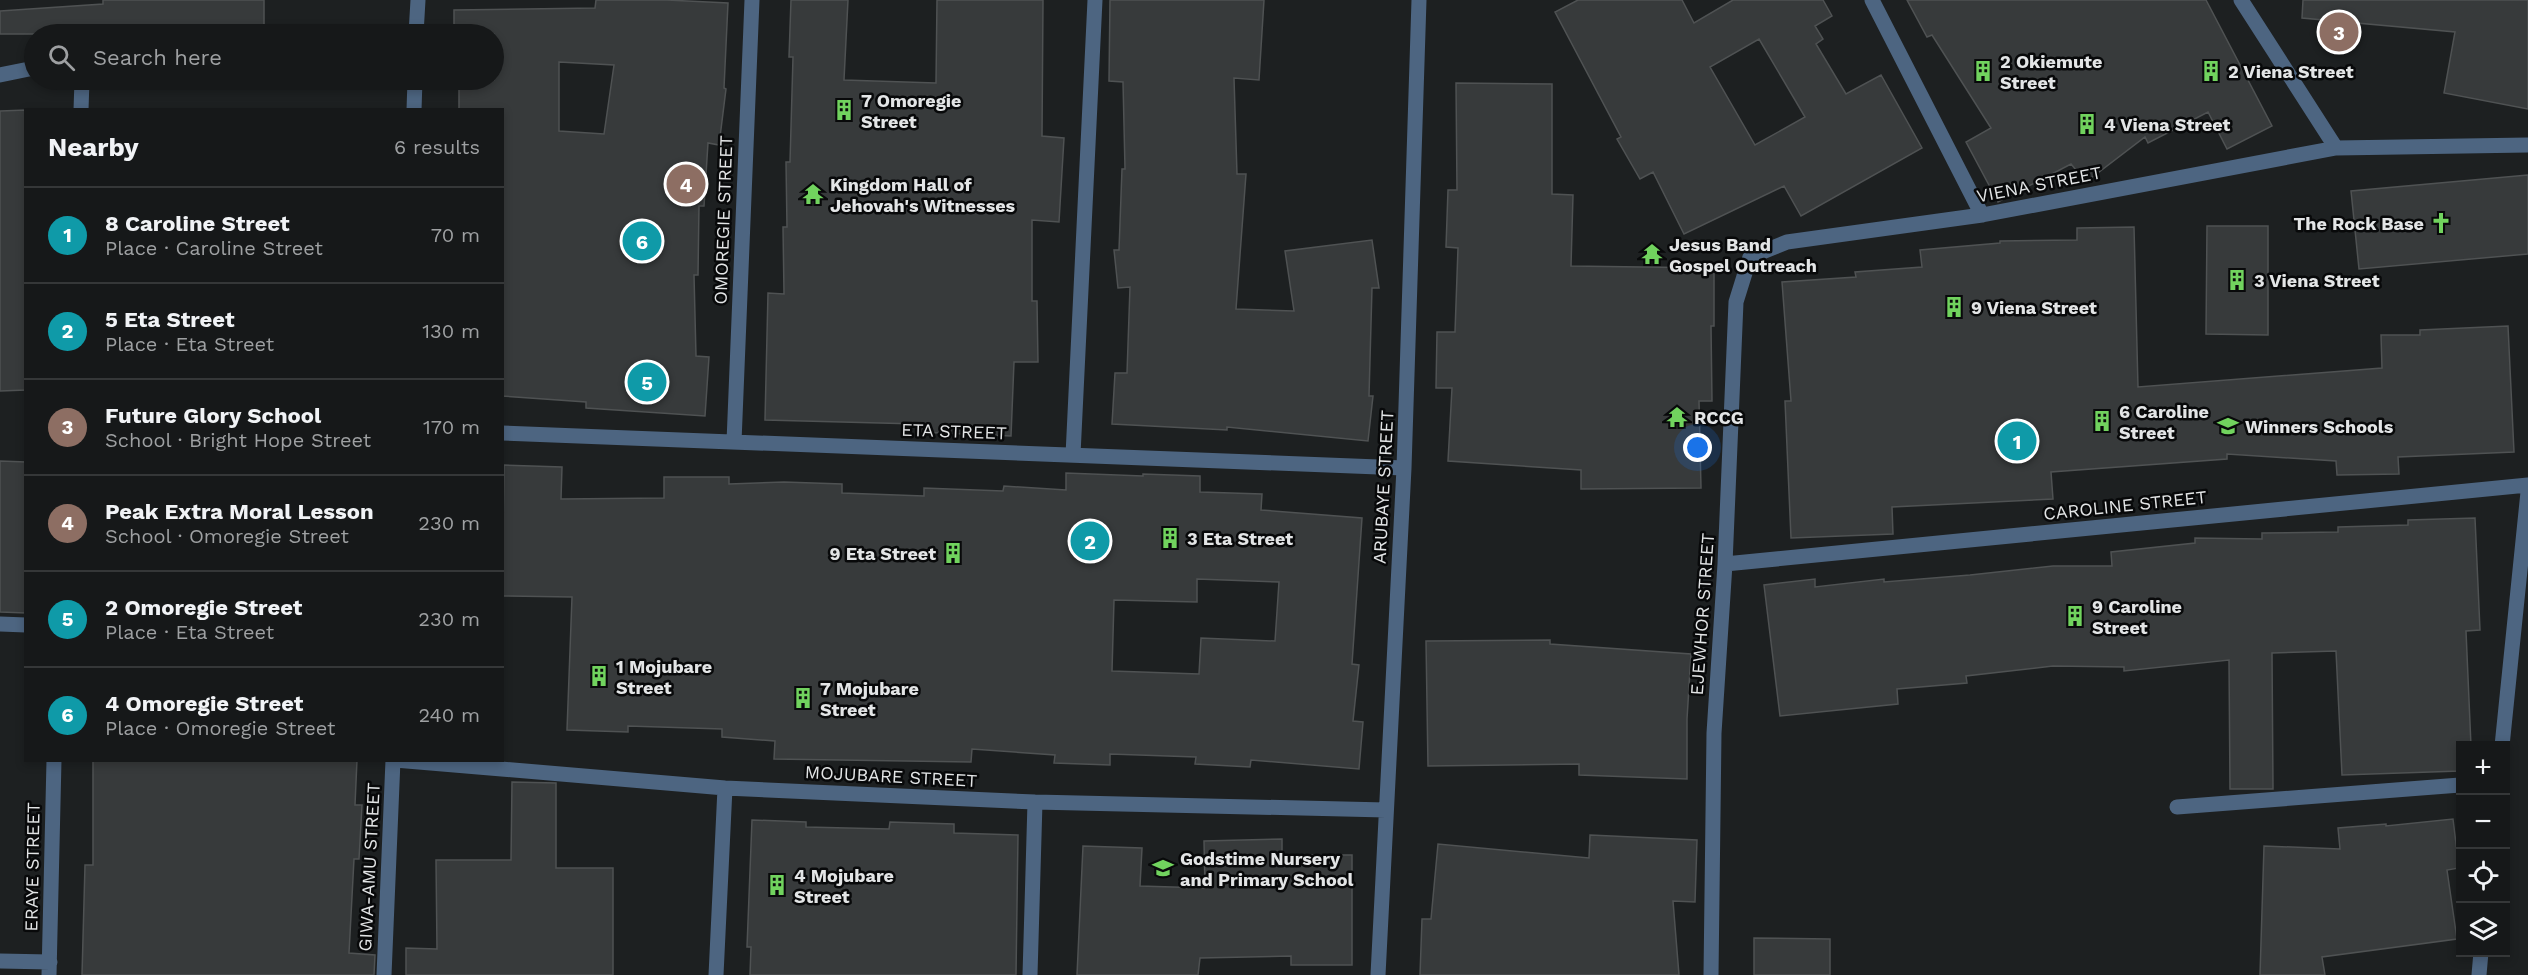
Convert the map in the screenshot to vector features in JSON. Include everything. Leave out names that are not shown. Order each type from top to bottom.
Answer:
[{"type":"street","points":[[417,24],[418,0]]},
{"type":"street","name":"OMOREGIE STREET","points":[[734,442],[752,0]]},
{"type":"street","points":[[1073,455],[1095,0]]},
{"type":"street","name":"ARUBAYE STREET","points":[[1378,975],[1404,468],[1419,0]]},
{"type":"street","points":[[1872,0],[1982,215]]},
{"type":"street","points":[[2241,0],[2336,148]]},
{"type":"street","points":[[0,75],[24,70]]},
{"type":"street","points":[[81,108],[82,90]]},
{"type":"street","points":[[414,108],[415,90]]},
{"type":"street","name":"VIENA STREET","points":[[1750,257],[1787,242],[1982,215],[2336,148],[2528,145]]},
{"type":"street","name":"EJEWHOR STREET","points":[[1711,975],[1714,733],[1725,564],[1736,302],[1750,257]]},
{"type":"street","name":"ETA STREET","points":[[504,433],[1404,468]]},
{"type":"street","name":"CAROLINE STREET","points":[[1725,564],[2528,485]]},
{"type":"street","points":[[2503,741],[2528,492]]},
{"type":"street","points":[[0,624],[24,625]]},
{"type":"street","name":"ERAYE STREET","points":[[50,969],[54,762]]},
{"type":"street","name":"GIWA-AMU STREET","points":[[384,975],[394,762]]},
{"type":"street","name":"MOJUBARE STREET","points":[[418,762],[726,788],[1035,802],[1386,810]]},
{"type":"street","points":[[2177,807],[2456,785]]},
{"type":"street","points":[[716,975],[726,788]]},
{"type":"street","points":[[1030,975],[1035,802]]},
{"type":"street","points":[[2479,975],[2481,957]]},
{"type":"street","points":[[0,961],[50,969]]},
{"type":"building","points":[[103,0],[264,0],[264,24],[24,24],[24,34],[0,34],[0,11],[103,4]]},
{"type":"building","points":[[596,0],[728,3],[724,88],[726,89],[719,145],[708,143],[704,206],[699,206],[698,275],[694,275],[696,356],[709,357],[705,416],[586,408],[586,402],[504,396],[504,108],[459,108],[459,90],[504,90],[504,24],[454,24],[454,10],[595,8]],"holes":[[[559,62],[614,65],[604,134],[559,131]]]},
{"type":"building","points":[[791,0],[848,0],[844,80],[936,83],[937,0],[1043,0],[1042,136],[1064,138],[1059,222],[1032,220],[1032,301],[1037,301],[1038,362],[1014,362],[1011,436],[917,432],[918,424],[765,420],[768,293],[784,294],[783,227],[787,227],[786,162],[790,162],[793,57],[789,57]]},
{"type":"building","points":[[1110,0],[1264,0],[1259,80],[1234,78],[1237,174],[1246,174],[1236,309],[1294,311],[1285,251],[1372,240],[1379,288],[1372,288],[1369,396],[1373,396],[1368,441],[1227,427],[1227,430],[1112,424],[1115,373],[1127,373],[1130,287],[1118,288],[1114,250],[1119,250],[1122,169],[1125,169],[1123,82],[1109,81]]},
{"type":"building","points":[[1578,0],[1682,0],[1694,23],[1733,0],[1823,0],[1832,16],[1815,26],[1823,39],[1816,44],[1846,94],[1881,75],[1922,148],[1801,216],[1784,186],[1684,234],[1653,172],[1640,179],[1617,139],[1621,137],[1555,12]],"holes":[[[1759,39],[1805,117],[1755,145],[1710,67]]]},
{"type":"building","points":[[1907,0],[2206,0],[2272,126],[2227,149],[2208,112],[2148,143],[2145,137],[2086,182],[2071,164],[1998,202],[1966,142],[1991,128],[1932,35],[1927,37]]},
{"type":"building","points":[[2303,0],[2528,0],[2528,109],[2444,93],[2455,32],[2302,18]]},
{"type":"building","points":[[1456,83],[1552,84],[1552,194],[1573,195],[1571,266],[1714,268],[1714,326],[1711,326],[1712,401],[1699,401],[1701,488],[1581,489],[1581,470],[1448,461],[1452,388],[1436,388],[1437,332],[1455,332],[1458,248],[1446,247],[1448,190],[1457,190]]},
{"type":"building","points":[[24,110],[24,390],[0,391],[0,111]]},
{"type":"building","name":"The Rock Base","points":[[2528,175],[2528,254],[2359,269],[2351,191]]},
{"type":"building","name":"3 Viena Street","points":[[2207,226],[2268,226],[2268,335],[2206,334]]},
{"type":"building","points":[[2134,227],[2138,387],[2382,368],[2381,335],[2420,335],[2420,330],[2508,326],[2514,452],[2398,457],[2399,474],[2337,475],[2336,461],[2227,454],[2227,459],[2051,472],[2053,499],[1892,507],[1893,534],[1791,538],[1785,401],[1791,401],[1782,282],[1856,277],[1855,272],[1922,267],[1920,250],[2000,243],[2000,241],[2077,240],[2077,228]]},
{"type":"building","points":[[0,461],[24,462],[24,613],[0,612]]},
{"type":"building","points":[[504,465],[562,467],[561,499],[664,498],[664,477],[729,477],[729,484],[784,482],[842,484],[842,493],[924,496],[924,488],[1003,491],[1004,486],[1066,490],[1066,473],[1200,476],[1200,492],[1262,494],[1261,510],[1362,518],[1352,664],[1359,665],[1353,721],[1363,722],[1359,769],[1251,760],[1250,767],[1195,764],[1196,757],[1110,754],[1110,765],[1054,763],[1055,755],[972,749],[971,762],[774,759],[775,741],[722,737],[722,729],[628,726],[628,732],[567,730],[572,597],[504,596]],"holes":[[[1197,579],[1279,582],[1275,641],[1201,638],[1199,674],[1112,671],[1114,600],[1197,602]]]},
{"type":"building","points":[[2475,518],[2480,630],[2466,631],[2471,741],[2456,741],[2456,771],[2342,775],[2336,651],[2272,653],[2273,789],[2230,789],[2229,660],[2124,671],[2124,667],[2053,666],[1966,676],[1967,683],[1897,689],[1898,704],[1780,716],[1764,585],[1815,579],[1815,587],[1884,579],[1884,582],[2053,566],[2112,566],[2111,552],[2195,543],[2195,538],[2262,539],[2262,533],[2338,532],[2338,527],[2408,525],[2408,520]]},
{"type":"building","points":[[1550,640],[1550,644],[1691,654],[1687,719],[1687,779],[1579,775],[1579,764],[1428,766],[1426,641]]},
{"type":"building","points":[[93,762],[357,762],[355,805],[362,805],[359,859],[354,859],[349,953],[375,955],[374,975],[82,975],[85,865],[93,865]]},
{"type":"building","points":[[512,782],[556,783],[556,868],[613,868],[613,975],[406,975],[406,948],[437,949],[436,860],[511,860]]},
{"type":"building","points":[[2453,819],[2456,868],[2447,870],[2456,939],[2322,957],[2325,975],[2260,975],[2264,846],[2340,849],[2338,828],[2386,824],[2386,826]]},
{"type":"building","points":[[752,820],[806,822],[806,827],[889,829],[890,822],[954,824],[954,833],[1018,835],[1016,975],[750,975],[751,947],[747,947]]},
{"type":"building","points":[[1590,835],[1697,840],[1695,902],[1673,901],[1679,975],[1420,975],[1422,919],[1431,919],[1438,844],[1589,858]]},
{"type":"building","points":[[1282,839],[1282,855],[1352,855],[1352,965],[1291,965],[1291,956],[1200,958],[1198,975],[1077,975],[1083,846],[1142,848],[1140,886],[1205,888],[1204,841]]},
{"type":"building","points":[[1754,938],[1830,939],[1830,975],[1754,975]]},
{"type":"place","name":"Future Glory School","points":[[2339,32]]},
{"type":"place","name":"2 Okiemute Street","points":[[1983,71]]},
{"type":"place","name":"2 Viena Street","points":[[2211,71]]},
{"type":"place","name":"7 Omoregie Street","points":[[844,110]]},
{"type":"place","name":"4 Viena Street","points":[[2087,124]]},
{"type":"place","name":"Peak Extra Moral Lesson","points":[[686,184]]},
{"type":"place","name":"Kingdom Hall of Jehovah's Witnesses","points":[[813,194]]},
{"type":"place","name":"The Rock Base","points":[[2441,223]]},
{"type":"place","name":"4 Omoregie Street","points":[[642,241]]},
{"type":"place","name":"Jesus Band Gospel Outreach","points":[[1652,254]]},
{"type":"place","name":"3 Viena Street","points":[[2237,280]]},
{"type":"place","name":"9 Viena Street","points":[[1954,307]]},
{"type":"place","name":"2 Omoregie Street","points":[[647,382]]},
{"type":"place","name":"RCCG","points":[[1677,417]]},
{"type":"place","name":"6 Caroline Street","points":[[2102,421]]},
{"type":"place","name":"Winners Schools","points":[[2228,426]]},
{"type":"place","name":"8 Caroline Street","points":[[2017,441]]},
{"type":"place","name":"3 Eta Street","points":[[1170,538]]},
{"type":"place","name":"5 Eta Street","points":[[1090,541]]},
{"type":"place","name":"9 Eta Street","points":[[953,553]]},
{"type":"place","name":"9 Caroline Street","points":[[2075,616]]},
{"type":"place","name":"1 Mojubare Street","points":[[599,676]]},
{"type":"place","name":"7 Mojubare Street","points":[[803,698]]},
{"type":"place","name":"Godstime Nursery and Primary School","points":[[1163,868]]},
{"type":"place","name":"4 Mojubare Street","points":[[777,885]]}]
